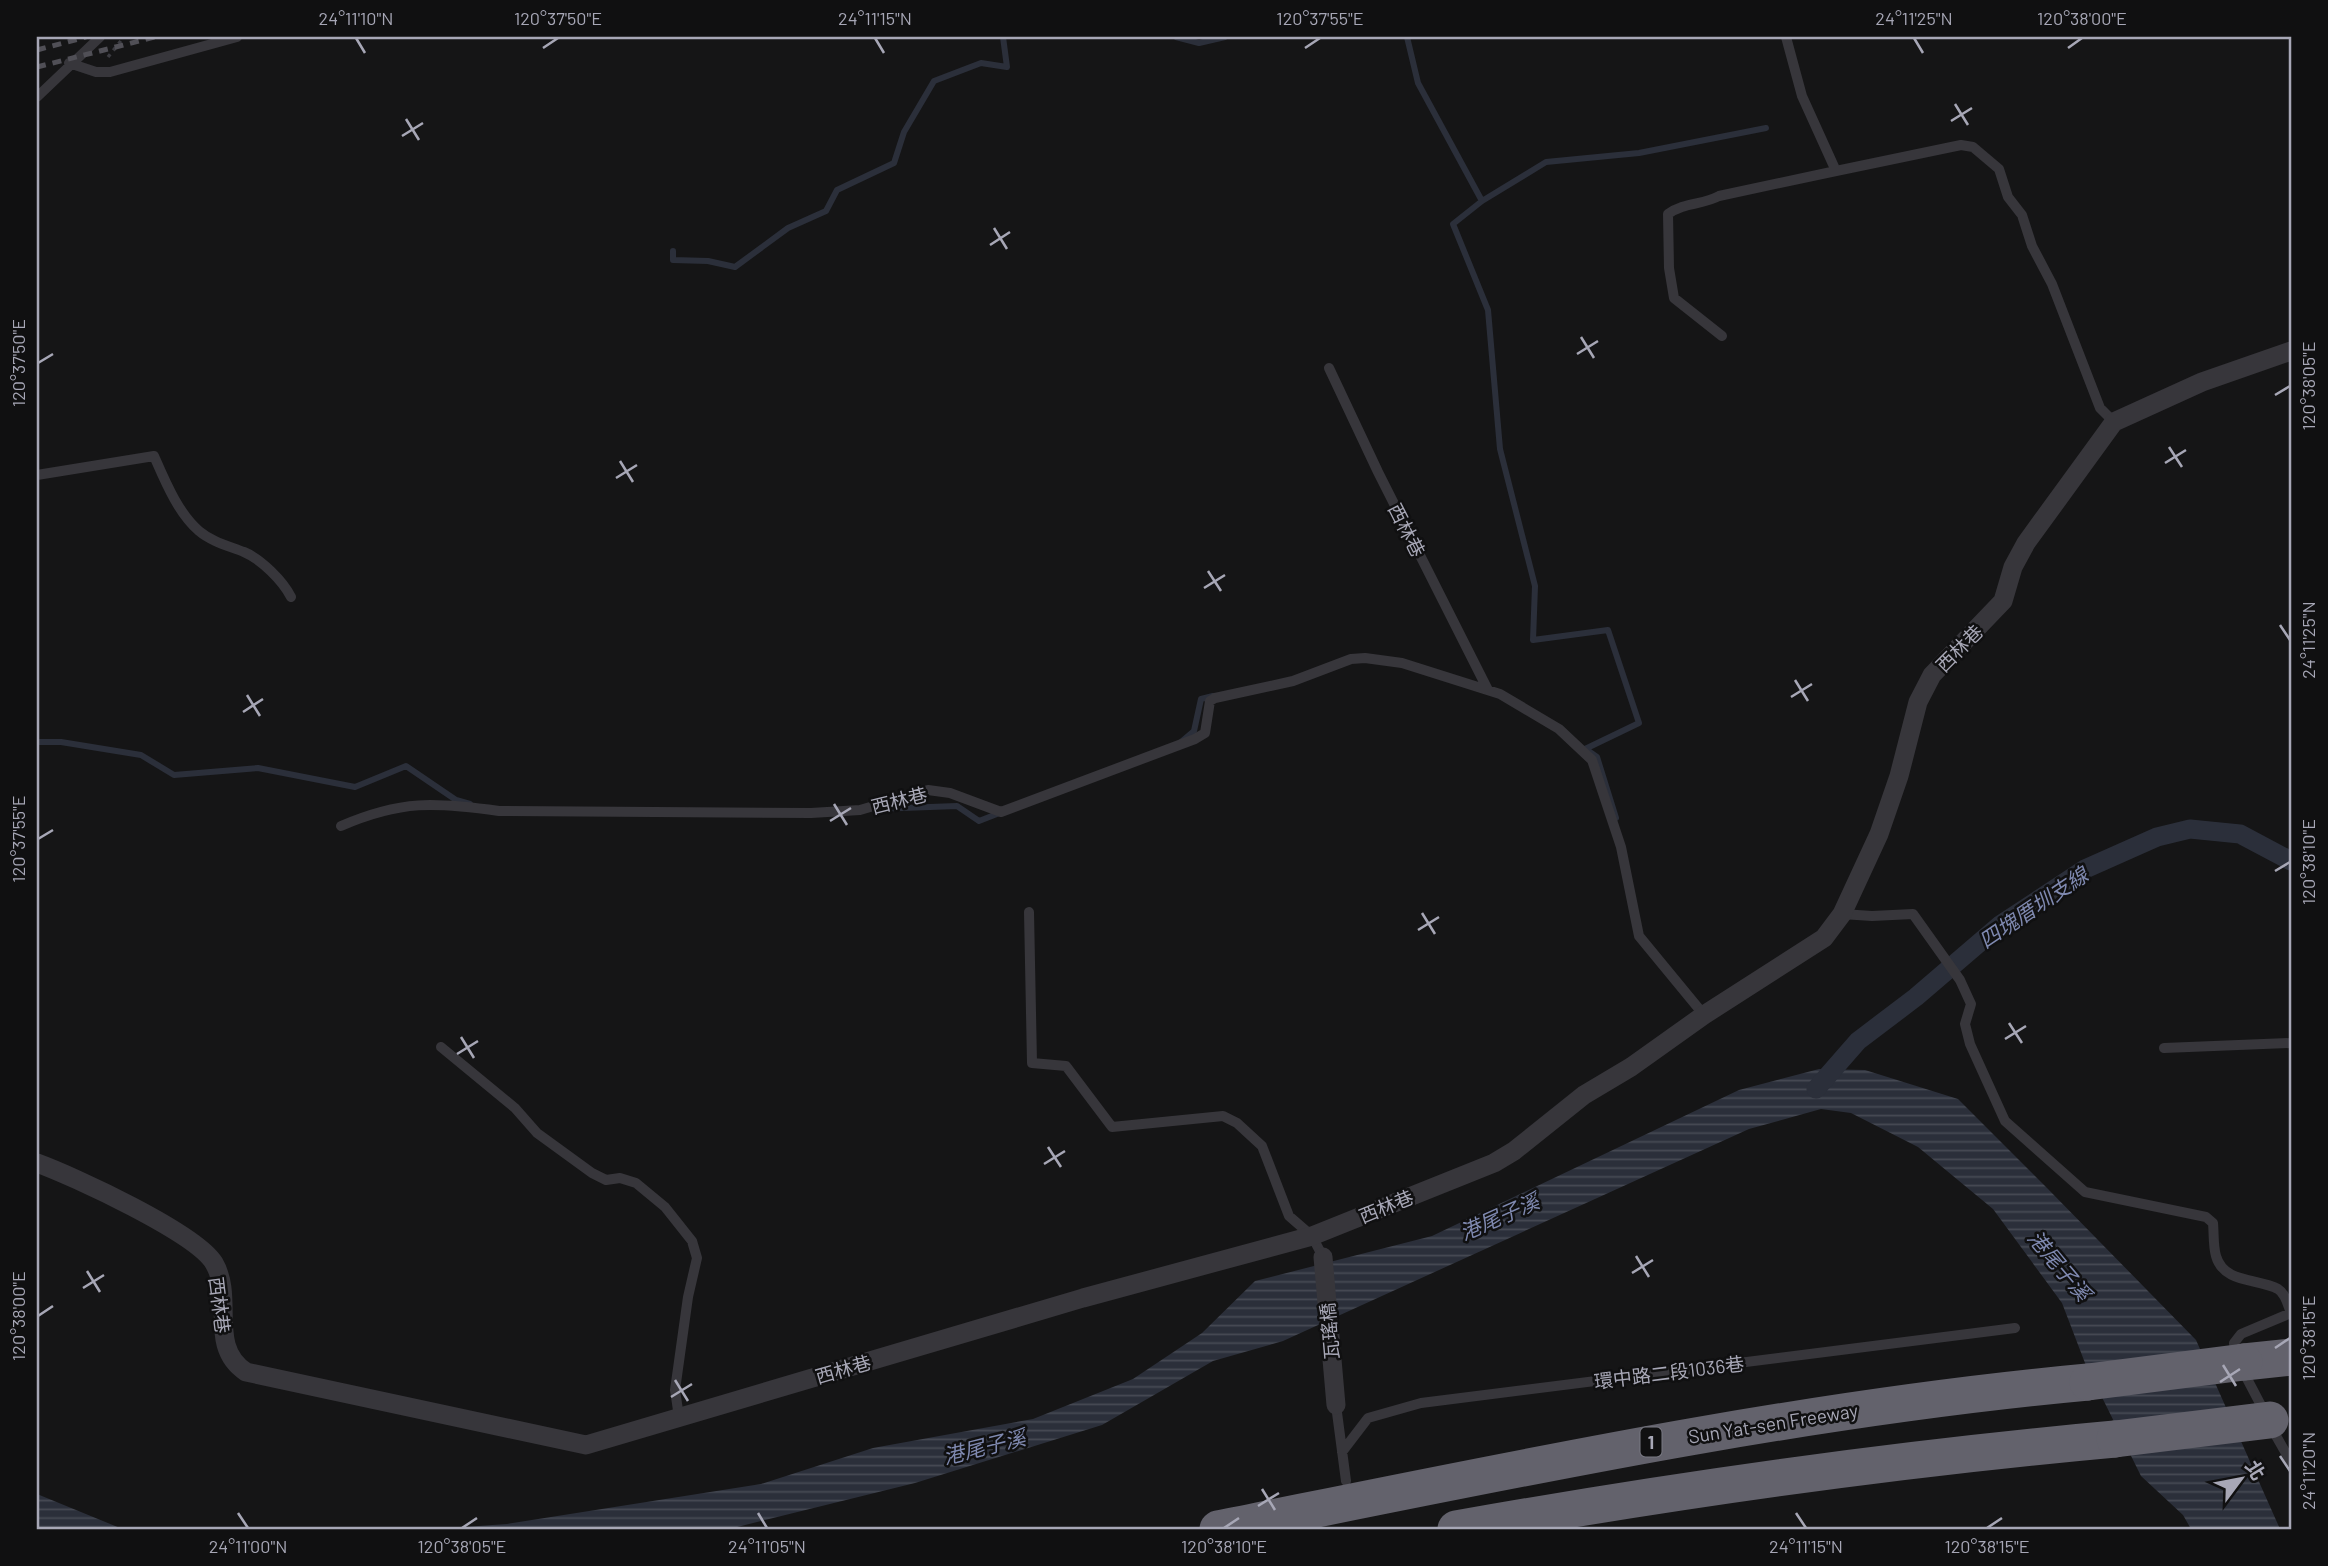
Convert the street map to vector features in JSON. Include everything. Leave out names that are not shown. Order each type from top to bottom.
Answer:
[{"type":"highway","name":"Sun Yat-sen Freeway","points":[[1218,1529],[1638,1444],[1986,1391],[2088,1382],[2291,1357]]},
{"type":"highway","points":[[1456,1529],[1631,1498],[1956,1453],[2115,1439],[2281,1419]]},
{"type":"street","name":"西林巷","points":[[37,1163],[69,1174],[181,1236],[212,1261],[222,1287],[225,1347],[233,1363],[254,1376],[586,1445],[1083,1298],[1312,1237],[1494,1163],[1514,1152],[1584,1095],[1631,1067],[1704,1015],[1824,938],[1842,914],[1879,834],[1899,776],[1918,702],[1932,675],[2003,601],[2013,567],[2026,543],[2115,422],[2202,382],[2291,351]]},
{"type":"street","name":"瓦瑤橋","points":[[1323,1258],[1336,1405]]},
{"type":"lane","points":[[37,97],[69,63],[100,37]]},
{"type":"lane","points":[[69,63],[96,72],[110,72],[237,37]]},
{"type":"lane","points":[[1786,37],[1802,96],[1836,171]]},
{"type":"lane","points":[[1721,336],[1674,298],[1669,268],[1668,214],[1685,205],[1710,201],[1719,196],[1961,145],[1973,147],[2000,170],[2008,197],[2025,223],[2100,408],[2115,422]]},
{"type":"lane","name":"西林巷","points":[[1329,368],[1378,472],[1488,690]]},
{"type":"lane","points":[[37,475],[154,456],[179,506],[199,531],[227,548],[246,553],[285,584],[291,597]]},
{"type":"lane","name":"西林巷","points":[[341,825],[404,804],[461,805],[499,811],[811,813],[860,810],[928,790],[950,793],[1000,812],[1195,739],[1205,733],[1210,701],[1215,698],[1293,681],[1350,659],[1402,663],[1488,690],[1559,729],[1591,760],[1623,857],[1639,936],[1704,1015]]},
{"type":"lane","points":[[1029,912],[1032,1063],[1066,1066],[1112,1127],[1223,1116],[1237,1124],[1262,1146],[1289,1216],[1312,1237],[1323,1258]]},
{"type":"lane","points":[[1842,914],[1913,914],[1960,980],[1971,1004],[1965,1024],[1970,1044],[2005,1121],[2085,1192],[2206,1217],[2213,1223],[2216,1256],[2220,1265],[2229,1273],[2278,1289],[2284,1295],[2291,1313],[2241,1334],[2234,1343],[2234,1354],[2291,1462]]},
{"type":"lane","points":[[2164,1048],[2291,1043]]},
{"type":"lane","points":[[441,1047],[515,1108],[537,1133],[592,1173],[606,1180],[620,1178],[636,1183],[665,1207],[692,1241],[697,1258],[688,1297],[675,1390],[679,1418]]},
{"type":"lane","name":"環中路二段1036巷","points":[[1342,1452],[1368,1418],[1421,1403],[2015,1328]]},
{"type":"lane","points":[[1336,1405],[1346,1481]]},
{"type":"path","points":[[96,72],[124,37]]},
{"type":"path","points":[[96,72],[107,49]]},
{"type":"water","name":"港尾子溪","points":[[1819,1069],[1865,1070],[1958,1099],[2196,1340],[2280,1529],[2191,1529],[2183,1515],[2141,1476],[2085,1363],[2062,1303],[1993,1209],[1918,1147],[1851,1113],[1821,1109],[1749,1129],[1283,1341],[1213,1361],[1102,1425],[915,1483],[729,1529],[435,1529],[507,1524],[761,1484],[873,1448],[1033,1419],[1133,1379],[1202,1333],[1255,1281],[1432,1236],[1739,1090]]},
{"type":"water","points":[[37,1494],[120,1528],[128,1529],[37,1529]]},
{"type":"waterway","points":[[673,251],[673,260],[708,261],[735,267],[788,228],[826,211],[837,190],[894,163],[904,132],[934,81],[981,63],[1007,67],[1003,37]]},
{"type":"waterway","points":[[1176,37],[1199,43],[1225,37]]},
{"type":"waterway","points":[[1407,37],[1418,83],[1482,201]]},
{"type":"waterway","points":[[1585,749],[1639,723],[1608,630],[1533,640],[1535,586],[1500,449],[1488,310],[1453,224],[1482,201],[1546,162],[1639,153],[1766,128]]},
{"type":"waterway","points":[[1181,742],[1194,731],[1201,699],[1213,696]]},
{"type":"waterway","points":[[37,742],[61,742],[141,755],[174,775],[258,768],[355,787],[406,766],[456,800],[470,804]]},
{"type":"waterway","points":[[1587,750],[1597,757],[1616,818]]},
{"type":"waterway","points":[[875,809],[957,806],[979,821],[1002,812]]},
{"type":"waterway","name":"四塊厝圳支線","points":[[1816,1089],[1858,1041],[1916,997],[2000,925],[2085,869],[2157,837],[2190,829],[2240,834],[2291,861]]},
{"type":"railway","points":[[37,50],[86,37]]},
{"type":"railway","points":[[37,67],[155,37]]}]
